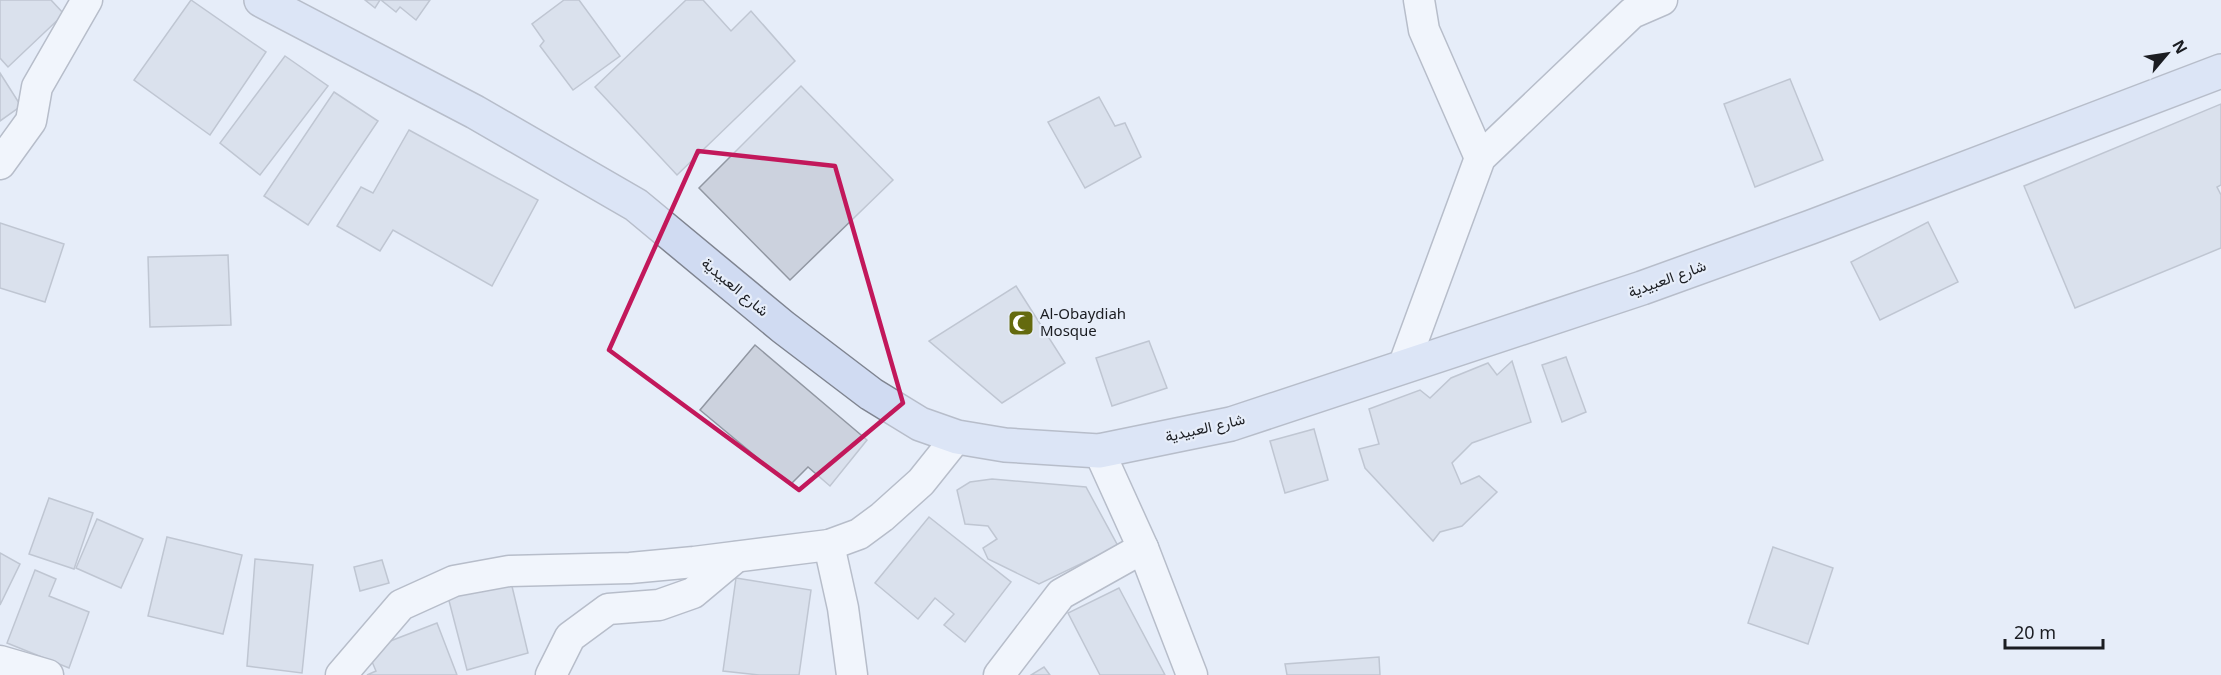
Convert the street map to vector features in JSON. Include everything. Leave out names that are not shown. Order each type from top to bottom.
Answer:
[{"type":"main road","name":"شارع العبيدية","points":[[261,0],[475,112],[636,205],[783,327],[871,394],[920,424],[957,437],[1005,445],[1099,451],[1231,424],[1642,288],[2221,71]]},
{"type":"street","points":[[0,164],[31,121],[37,87],[87,0]]},
{"type":"street","points":[[1419,0],[1424,30],[1480,158]]},
{"type":"street","points":[[1403,367],[1480,158],[1632,13],[1662,0]]},
{"type":"street","points":[[341,675],[401,605],[454,580],[509,571],[630,568],[736,557],[829,545],[859,534],[921,482],[957,437]]},
{"type":"street","points":[[1099,451],[1143,548],[1192,675]]},
{"type":"street","points":[[829,545],[843,608],[852,675]]},
{"type":"street","points":[[999,675],[1061,594],[1143,548]]},
{"type":"street","points":[[550,675],[570,638],[608,609],[659,605],[693,592],[736,557]]},
{"type":"street","points":[[0,661],[48,675]]},
{"type":"highlighted area","points":[[698,151],[835,166],[903,403],[799,490],[609,350]]},
{"type":"building","points":[[0,0],[51,0],[64,14],[8,67],[0,58]]},
{"type":"building","points":[[191,0],[266,52],[210,135],[134,80]]},
{"type":"building","points":[[365,0],[380,0],[375,8]]},
{"type":"building","points":[[381,0],[430,0],[416,20],[400,7],[396,12]]},
{"type":"building","points":[[564,0],[579,0],[620,56],[573,90],[540,46],[544,41],[532,24]]},
{"type":"building","points":[[686,0],[703,0],[731,31],[751,11],[795,61],[677,175],[595,87]]},
{"type":"building","points":[[285,56],[328,86],[260,175],[220,143]]},
{"type":"building","points":[[0,73],[21,106],[0,121]]},
{"type":"building","points":[[1790,79],[1823,160],[1755,187],[1724,104]]},
{"type":"building","points":[[801,86],[893,180],[790,280],[699,188]]},
{"type":"building","points":[[334,92],[378,121],[308,225],[264,196]]},
{"type":"building","points":[[1099,97],[1115,126],[1125,123],[1141,157],[1085,188],[1048,122]]},
{"type":"building","points":[[2221,104],[2221,185],[2217,187],[2221,195],[2221,248],[2075,308],[2024,186]]},
{"type":"building","points":[[409,130],[538,200],[492,286],[393,230],[380,251],[337,226],[361,187],[373,193]]},
{"type":"building","points":[[1928,222],[1958,282],[1880,320],[1851,262]]},
{"type":"building","points":[[0,223],[64,244],[45,302],[0,288]]},
{"type":"building","points":[[228,255],[231,325],[150,327],[148,257]]},
{"type":"building","points":[[1016,286],[1065,363],[1002,403],[929,341]]},
{"type":"building","points":[[1149,341],[1167,388],[1112,406],[1096,358]]},
{"type":"building","points":[[755,345],[867,440],[830,486],[808,467],[790,485],[700,410]]},
{"type":"building","points":[[1566,357],[1586,412],[1562,422],[1542,365]]},
{"type":"building","points":[[1512,361],[1531,422],[1472,443],[1452,463],[1461,484],[1479,476],[1497,492],[1462,526],[1440,532],[1433,541],[1365,468],[1359,449],[1379,444],[1369,409],[1420,390],[1430,398],[1451,378],[1488,363],[1497,375]]},
{"type":"building","points":[[1314,429],[1328,480],[1285,493],[1270,441]]},
{"type":"building","points":[[992,479],[1086,487],[1118,546],[1039,584],[988,559],[983,548],[997,539],[988,526],[965,524],[957,490],[970,482]]},
{"type":"building","points":[[49,498],[93,513],[74,569],[29,554]]},
{"type":"building","points":[[929,517],[1011,582],[965,642],[944,625],[954,614],[935,598],[918,619],[875,583]]},
{"type":"building","points":[[97,519],[143,539],[121,588],[76,568]]},
{"type":"building","points":[[167,537],[242,555],[223,634],[148,616]]},
{"type":"building","points":[[1773,547],[1833,568],[1808,644],[1748,623]]},
{"type":"building","points":[[0,553],[20,564],[0,605]]},
{"type":"building","points":[[255,559],[313,565],[302,673],[247,666]]},
{"type":"building","points":[[382,560],[389,583],[360,591],[354,567]]},
{"type":"building","points":[[35,570],[56,579],[49,596],[89,612],[69,668],[7,643]]},
{"type":"building","points":[[510,578],[528,653],[467,670],[447,593]]},
{"type":"building","points":[[736,578],[811,590],[799,675],[759,675],[723,671]]},
{"type":"building","points":[[1119,588],[1165,675],[1100,675],[1068,613]]},
{"type":"building","points":[[437,623],[457,675],[367,675],[376,671],[367,650]]},
{"type":"building","points":[[1379,657],[1380,675],[1287,675],[1285,664]]},
{"type":"building","points":[[1044,667],[1050,675],[1031,675]]},
{"type":"place","name":"Al-Obaydiah Mosque","points":[[1021,323]]}]
